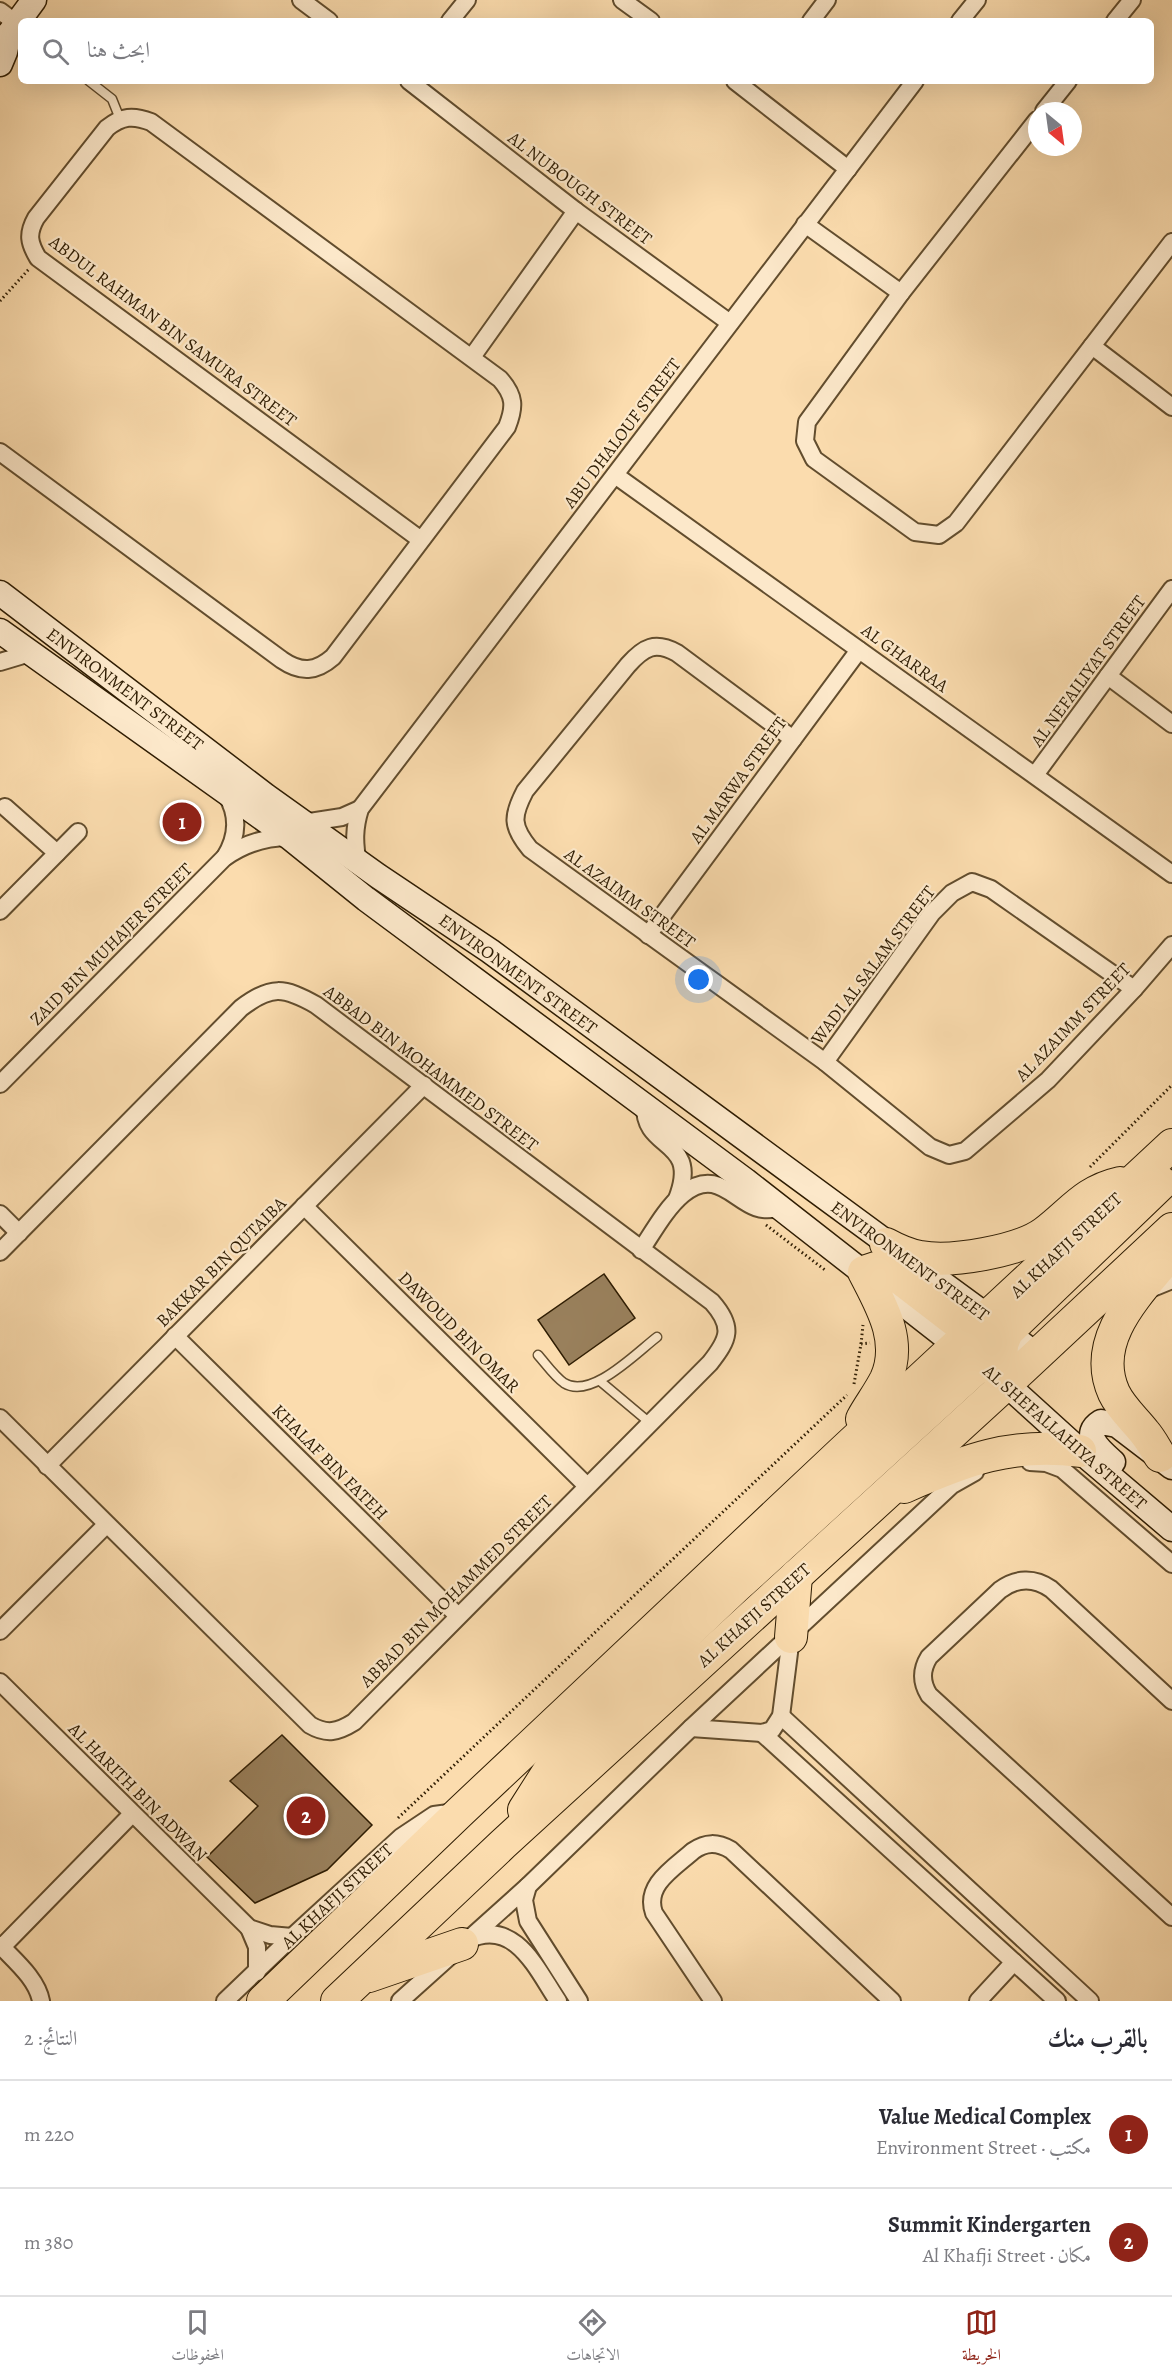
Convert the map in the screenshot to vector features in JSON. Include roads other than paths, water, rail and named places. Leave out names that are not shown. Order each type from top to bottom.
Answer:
[{"type":"highway","name":"AL KHAFJI STREET","points":[[260,1986],[460,1812],[843,1451],[985,1342],[1132,1182],[1172,1145]]},
{"type":"highway","points":[[503,1844],[559,1755],[744,1580],[985,1342],[1172,1174]]},
{"type":"highway","points":[[886,1244],[909,1254],[934,1259],[947,1259],[1009,1248],[1028,1242],[1044,1232],[1092,1193],[1112,1185],[1132,1182]]},
{"type":"highway","name":"AL KHAFJI STREET","points":[[337,2001],[503,1844],[1037,1356],[1172,1229]]},
{"type":"highway","points":[[1166,1461],[1114,1394],[1109,1379],[1108,1353],[1116,1326],[1172,1252]]},
{"type":"highway","points":[[843,1451],[886,1378],[893,1342],[881,1305],[864,1272],[876,1268],[892,1272],[985,1342],[1018,1357],[1037,1356]]},
{"type":"highway","points":[[985,1342],[1006,1384]]},
{"type":"highway","points":[[879,1499],[953,1466],[989,1454],[1044,1447],[1080,1450]]},
{"type":"highway","points":[[791,1637],[796,1576]]},
{"type":"highway","points":[[362,1978],[462,1944]]},
{"type":"street","points":[[0,64],[5,52],[9,27],[34,0]]},
{"type":"street","points":[[301,0],[325,18]]},
{"type":"street","points":[[452,18],[466,0]]},
{"type":"street","points":[[622,0],[647,18]]},
{"type":"street","points":[[813,18],[827,0]]},
{"type":"street","points":[[962,18],[976,0]]},
{"type":"street","points":[[1117,18],[1132,0]]},
{"type":"street","name":"AL NUBOUGH STREET","points":[[414,84],[576,211],[730,323]]},
{"type":"street","points":[[739,84],[848,169]]},
{"type":"street","points":[[753,94],[761,84]]},
{"type":"street","name":"ABU DHALOUF STREET","points":[[358,863],[354,845],[355,826],[360,809],[913,84]]},
{"type":"street","points":[[1051,102],[1066,84]]},
{"type":"street","points":[[0,452],[294,668],[309,670],[323,666],[333,657],[507,427],[512,414],[514,402],[510,390],[472,357],[150,122],[134,117],[120,119]]},
{"type":"street","name":"ABDUL RAHMAN BIN SAMURA STREET","points":[[120,119],[99,137],[36,218],[29,234],[30,243],[38,258],[421,540]]},
{"type":"street","points":[[1028,131],[901,293],[807,422],[805,441],[814,459],[915,532],[939,535],[956,523],[1172,242]]},
{"type":"street","points":[[472,357],[576,211]]},
{"type":"street","points":[[806,224],[901,293]]},
{"type":"street","points":[[1092,346],[1172,407]]},
{"type":"street","name":"AL GHARRAA","points":[[615,475],[1172,874]]},
{"type":"street","name":"AL NEFAILIYAT STREET","points":[[1035,776],[1172,589]]},
{"type":"street","name":"ENVIRONMENT STREET","points":[[4,598],[296,830],[366,899],[563,1047],[645,1105],[772,1216],[864,1272]]},
{"type":"street","name":"ENVIRONMENT STREET","points":[[0,631],[224,791],[358,863],[490,951],[886,1244],[985,1342]]},
{"type":"street","name":"AL AZAIMM STREET","points":[[793,739],[677,653],[665,647],[650,647],[628,664],[525,791],[518,805],[514,823],[518,835],[530,849],[825,1062],[930,1147],[949,1155],[965,1151],[1048,1080],[1172,945]]},
{"type":"street","name":"AL MARWA STREET","points":[[648,935],[860,650]]},
{"type":"street","points":[[0,662],[30,653]]},
{"type":"street","points":[[1108,676],[1172,724]]},
{"type":"street","name":"ZAID BIN MUHAJER STREET","points":[[224,791],[234,813],[236,824],[235,836],[224,858]]},
{"type":"street","points":[[5,807],[57,853]]},
{"type":"street","points":[[296,830],[342,817],[360,809]]},
{"type":"street","name":"ZAID BIN MUHAJER STREET","points":[[0,1084],[224,858],[242,846],[296,830]]},
{"type":"street","points":[[0,911],[78,832]]},
{"type":"street","name":"WADI AL SALAM STREET","points":[[825,1062],[932,913],[952,893],[972,882],[991,889],[1134,989]]},
{"type":"street","name":"ABBAD BIN MOHAMMED STREET","points":[[0,1252],[241,1008],[259,995],[280,991],[302,997],[316,1005],[712,1302],[726,1323],[728,1334],[722,1348],[710,1363],[354,1722],[342,1730],[330,1733],[310,1725],[0,1418]]},
{"type":"street","name":"BAKKAR BIN QUTAIBA","points":[[47,1466],[424,1086]]},
{"type":"street","points":[[645,1105],[650,1128],[676,1151],[683,1164],[684,1178],[677,1200]]},
{"type":"street","points":[[641,1250],[677,1200],[693,1188],[717,1184],[730,1190],[756,1209],[772,1210],[772,1216]]},
{"type":"street","name":"DAWOUD BIN OMAR","points":[[304,1206],[587,1486]]},
{"type":"street","points":[[0,1214],[19,1233]]},
{"type":"street","points":[[1141,1292],[1161,1287],[1172,1280]]},
{"type":"street","name":"KHALAF BIN FATEH","points":[[175,1336],[458,1616]]},
{"type":"street","name":"AL SHEFALLAHIYA STREET","points":[[1006,1384],[1172,1529]]},
{"type":"street","points":[[1166,1461],[1117,1425],[1101,1422],[1094,1426],[1091,1433],[1096,1446],[1172,1515]]},
{"type":"street","name":"AL SHEFALLAHIYA STREET","points":[[791,1637],[952,1485],[974,1473],[1009,1463],[1026,1461],[1046,1463],[1062,1469],[1172,1564]]},
{"type":"street","points":[[0,1631],[106,1525]]},
{"type":"street","points":[[1172,1701],[1051,1589],[1044,1584],[1029,1580],[1013,1582],[1000,1590],[928,1657],[922,1672],[929,1695],[1172,1917]]},
{"type":"street","points":[[692,1728],[762,1733],[772,1730],[781,1716],[791,1637]]},
{"type":"street","points":[[400,2001],[528,1886],[692,1728],[791,1637]]},
{"type":"street","name":"AL HARITH BIN ADWAN","points":[[0,1682],[249,1928],[270,1935],[292,1936]]},
{"type":"street","points":[[781,1716],[1090,2001]]},
{"type":"street","points":[[762,1733],[1057,2001]]},
{"type":"street","name":"AL KHAFJI STREET","points":[[225,2001],[260,1986],[292,1936],[414,1827],[434,1815],[460,1812]]},
{"type":"street","points":[[41,2001],[40,1991],[1,1946],[132,1814]]},
{"type":"street","points":[[713,2001],[654,1913],[651,1899],[656,1885],[693,1851],[700,1846],[716,1844],[730,1850],[892,2001]]},
{"type":"street","points":[[528,1886],[524,1900],[528,1921],[579,2001]]},
{"type":"street","points":[[249,1928],[256,1947],[260,1986]]},
{"type":"street","points":[[462,1944],[482,1935],[502,1936],[512,1940],[521,1946],[558,2001]]},
{"type":"street","points":[[978,2001],[1014,1962]]},
{"type":"lane","points":[[93,84],[112,99],[120,119]]},
{"type":"lane","points":[[538,1355],[558,1378],[569,1385],[588,1387],[600,1381],[657,1338]]},
{"type":"lane","points":[[600,1381],[650,1423]]},
{"type":"place","name":"Value Medical Complex","points":[[182,822]]},
{"type":"place","name":"Summit Kindergarten","points":[[306,1816]]}]
